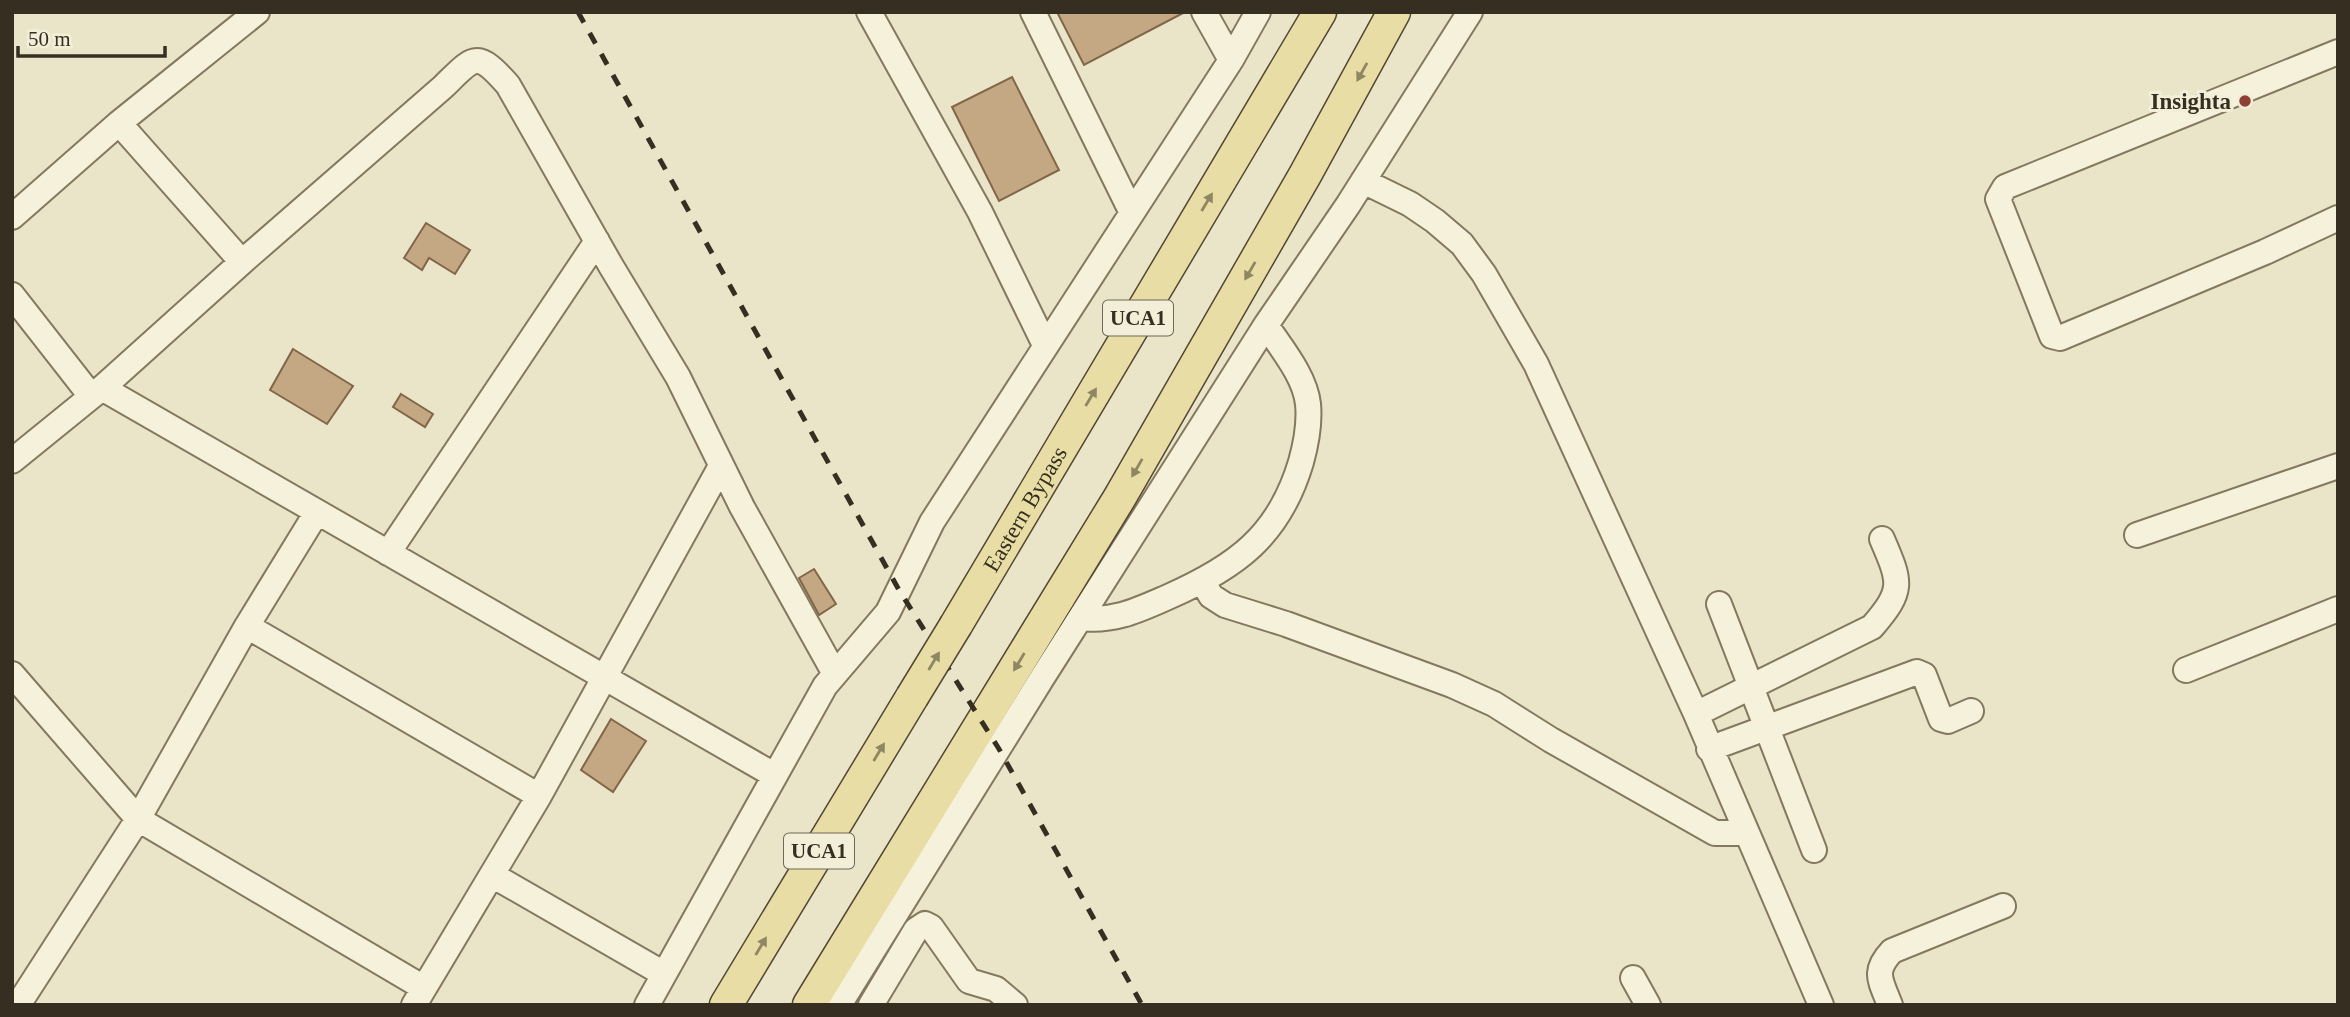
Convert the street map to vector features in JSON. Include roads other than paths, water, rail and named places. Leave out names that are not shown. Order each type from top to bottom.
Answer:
[{"type":"main road","name":"Eastern Bypass","points":[[726,1005],[956,625],[1320,12]]},
{"type":"main road","points":[[808,1005],[1120,497],[1305,175],[1394,12]]},
{"type":"street","points":[[12,217],[119,123],[257,12]]},
{"type":"street","points":[[869,12],[980,212],[1045,345]]},
{"type":"street","points":[[1033,12],[1132,213]]},
{"type":"street","points":[[1204,12],[1231,60]]},
{"type":"street","points":[[647,1005],[825,686],[888,612],[932,522],[1231,60],[1258,12]]},
{"type":"street","points":[[839,1005],[1266,325],[1363,181],[1470,12]]},
{"type":"street","points":[[2338,52],[2005,187],[1998,200],[2052,336],[2060,338],[2228,268],[2338,218]]},
{"type":"street","points":[[12,461],[97,392],[443,88],[470,61],[476,60],[491,67],[508,85],[678,377],[722,466],[835,674]]},
{"type":"street","points":[[119,123],[242,262]]},
{"type":"street","points":[[1363,181],[1410,205],[1435,221],[1462,244],[1484,274],[1536,364],[1696,714],[1821,1005]]},
{"type":"street","points":[[387,553],[597,241]]},
{"type":"street","points":[[12,295],[97,392],[317,512],[774,775]]},
{"type":"street","points":[[1081,618],[1098,619],[1127,615],[1203,582],[1236,560],[1269,530],[1285,504],[1306,444],[1308,401],[1298,374],[1266,325]]},
{"type":"street","points":[[12,674],[138,819],[419,996],[539,796],[722,466]]},
{"type":"street","points":[[2137,535],[2338,466]]},
{"type":"street","points":[[21,1000],[138,819],[247,626],[317,512]]},
{"type":"street","points":[[1696,714],[1872,627],[1889,607],[1897,584],[1896,571],[1882,539]]},
{"type":"street","points":[[1203,582],[1211,596],[1225,605],[1299,628],[1452,685],[1494,704],[1551,740],[1715,833],[1746,833]]},
{"type":"street","points":[[1719,604],[1814,850]]},
{"type":"street","points":[[2186,670],[2338,609]]},
{"type":"street","points":[[247,626],[539,796]]},
{"type":"street","points":[[1709,749],[1917,672],[1924,675],[1941,719],[1948,721],[1971,711]]},
{"type":"street","points":[[492,875],[664,974]]},
{"type":"street","points":[[1890,1005],[1878,974],[1881,962],[1892,951],[2003,906]]},
{"type":"street","points":[[871,1005],[916,930],[925,924],[932,927],[969,981],[996,989],[1015,1005]]},
{"type":"street","points":[[1633,978],[1648,1005]]},
{"type":"railway","points":[[578,12],[899,590],[999,749],[1142,1005]]},
{"type":"place","name":"Insighta","points":[[2245,101]]}]
